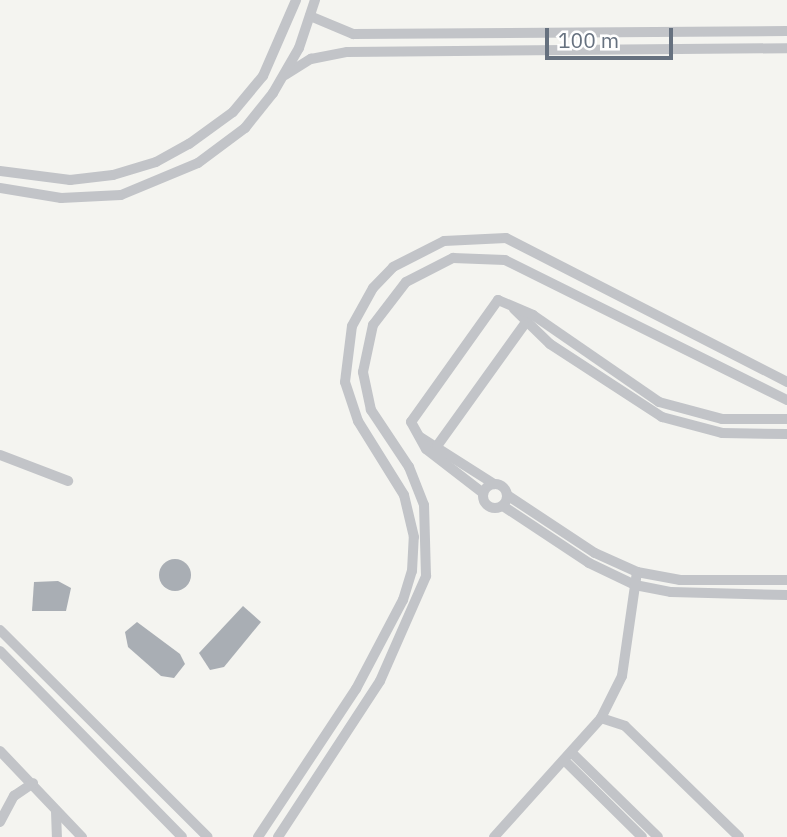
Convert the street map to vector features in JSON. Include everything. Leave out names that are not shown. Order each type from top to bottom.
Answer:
[{"type":"street","points":[[0,170],[70,180],[113,175],[156,162],[189,144],[233,112],[263,76],[296,0]]},
{"type":"street","points":[[0,188],[61,198],[102,196],[163,182],[245,128],[285,75],[315,0]]},
{"type":"street","points":[[310,16],[345,33],[787,31]]},
{"type":"street","points":[[345,33],[347,52]]},
{"type":"street","points":[[285,75],[311,59],[347,52],[787,48]]},
{"type":"street","points":[[18,174],[18,191]]},
{"type":"street","points":[[258,837],[356,689],[405,593],[414,537],[398,481],[351,406],[345,358],[361,307],[379,279],[404,258],[457,238],[517,242],[787,382]]},
{"type":"street","points":[[278,837],[380,681],[423,590],[428,533],[410,467],[366,397],[363,359],[377,316],[416,274],[467,256],[519,264],[787,400]]},
{"type":"street","points":[[787,419],[722,419],[676,408],[577,347],[533,314],[514,309],[501,300],[493,303],[412,416],[426,449],[483,492],[490,508],[503,506],[589,563],[635,585],[671,592],[787,595]]},
{"type":"street","points":[[514,309],[524,325],[570,358],[676,423],[722,433],[787,434]]},
{"type":"street","points":[[437,446],[524,325]]},
{"type":"street","points":[[570,358],[577,347]]},
{"type":"street","points":[[420,437],[595,553],[637,572],[680,580],[787,580]]},
{"type":"street","points":[[0,455],[68,481]]},
{"type":"street","points":[[483,492],[494,484]]},
{"type":"street","points":[[503,506],[507,495]]},
{"type":"street","points":[[494,837],[569,757],[601,718],[622,676],[637,572]]},
{"type":"street","points":[[0,630],[208,837]]},
{"type":"street","points":[[16,646],[3,653],[182,837]]},
{"type":"street","points":[[366,672],[380,681]]},
{"type":"street","points":[[356,689],[369,698]]},
{"type":"street","points":[[601,718],[625,726],[739,837]]},
{"type":"street","points":[[0,751],[82,837]]},
{"type":"street","points":[[569,757],[636,835]]},
{"type":"street","points":[[569,757],[658,837]]},
{"type":"street","points":[[0,822],[2,810],[33,783]]},
{"type":"street","points":[[56,811],[57,837]]},
{"type":"building","points":[[175,559],[186,564],[191,575],[186,586],[175,591],[164,586],[159,575],[164,564]]},
{"type":"building","points":[[58,581],[71,588],[66,611],[32,611],[34,582]]},
{"type":"building","points":[[243,606],[261,622],[224,667],[210,670],[199,653]]},
{"type":"building","points":[[137,622],[180,654],[185,664],[174,678],[161,676],[128,647],[125,632]]}]
